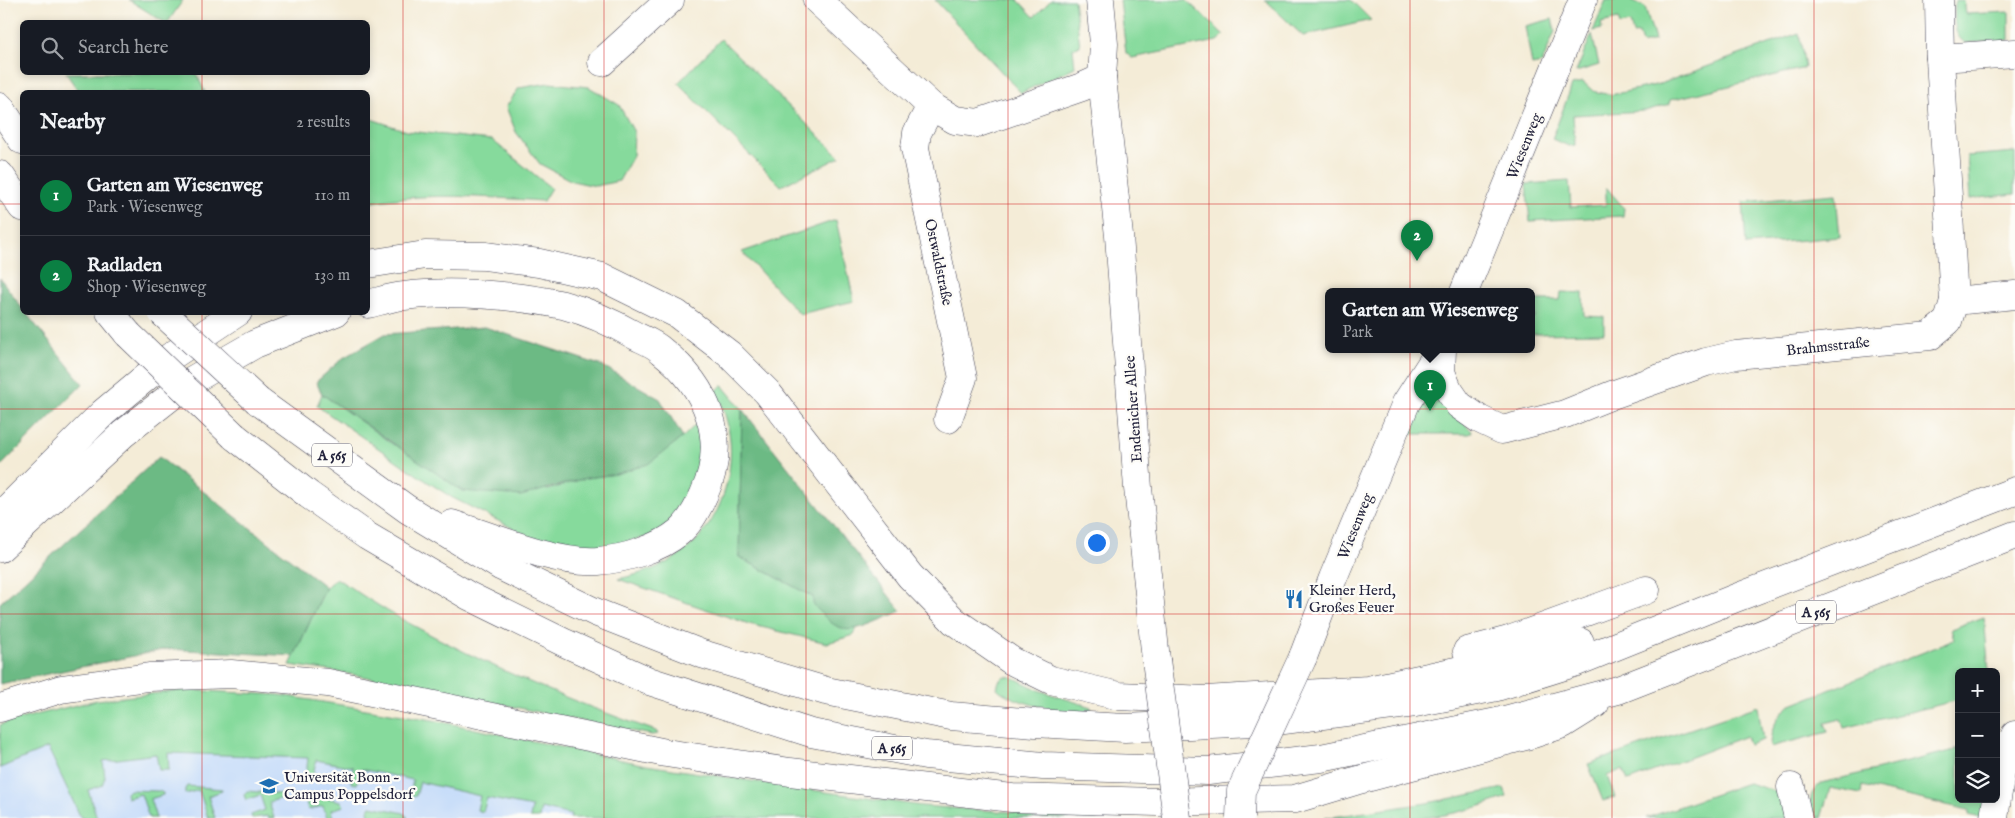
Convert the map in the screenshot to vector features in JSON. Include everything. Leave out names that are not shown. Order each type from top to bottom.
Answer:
[{"type":"main road","points":[[602,62],[670,0]]},
{"type":"main road","points":[[816,0],[931,106],[955,120],[978,123],[1102,78]]},
{"type":"main road","name":"Endenicher Allee","points":[[1100,0],[1104,44],[1102,78],[1119,236],[1138,488],[1156,660],[1177,818]]},
{"type":"main road","name":"Wiesenweg","points":[[1466,288],[1583,0]]},
{"type":"main road","name":"Brahmsstraße","points":[[1441,353],[1442,372],[1448,389],[1459,405],[1479,419],[1502,430],[1565,414],[1612,395],[1706,362],[1736,356],[1930,336],[1948,321],[1954,300],[1938,0]]},
{"type":"main road","points":[[1940,58],[2015,53]]},
{"type":"main road","name":"Ostwaldstraße","points":[[931,106],[917,133],[915,148],[963,378],[948,419]]},
{"type":"main road","points":[[0,107],[20,137]]},
{"type":"main road","points":[[0,175],[20,204]]},
{"type":"main road","points":[[370,264],[425,255],[485,256],[539,263],[602,277],[677,314],[729,354],[767,392],[910,576],[954,621],[1012,661],[1050,680],[1119,696],[1206,700],[1368,690],[1553,650],[1733,598]]},
{"type":"main road","points":[[370,304],[404,296],[456,293],[564,306],[618,326],[662,350],[688,376],[706,404],[713,429],[716,456],[710,480],[694,515],[679,532],[646,552],[598,561],[562,558],[525,548],[407,509]]},
{"type":"main road","points":[[1954,300],[2015,295]]},
{"type":"main road","name":"A 565","points":[[112,315],[128,334],[234,436],[310,496],[367,536],[468,596],[649,681],[811,733],[926,755],[1043,766],[1208,771],[1321,758],[1497,722],[1618,690],[2015,535]]},
{"type":"main road","name":"A 565","points":[[165,315],[258,402],[407,509],[502,567],[595,612],[702,654],[826,691],[951,716],[1125,728],[1276,721],[1416,703],[1497,687],[1574,663],[1733,598],[2015,491]]},
{"type":"main road","points":[[0,516],[103,413],[170,357],[233,315]]},
{"type":"main road","points":[[0,548],[123,434],[189,382],[255,344],[328,315]]},
{"type":"main road","name":"Wiesenweg","points":[[1240,818],[1241,791],[1304,657],[1333,578],[1406,403],[1439,353]]},
{"type":"main road","points":[[1206,700],[1390,671],[1510,640],[1646,590]]},
{"type":"main road","points":[[0,708],[61,689],[149,677],[231,674],[328,683],[666,754],[819,776],[1012,798],[1157,802],[1295,799],[1355,781],[1541,732],[1564,724],[1618,690]]},
{"type":"main road","points":[[1994,818],[2002,766],[2015,735]]},
{"type":"main road","points":[[1791,787],[1798,818]]},
{"type":"shaded area","name":"Universität Bonn – Campus Poppelsdorf","points":[[94,726],[371,740],[656,818],[0,818],[0,754]]},
{"type":"green space","points":[[129,0],[183,0],[169,20],[161,20]]},
{"type":"green space","points":[[935,0],[1018,0],[1034,17],[1051,0],[1074,0],[1080,46],[1073,48],[1075,67],[1021,93]]},
{"type":"green space","points":[[1120,0],[1186,0],[1224,35],[1217,41],[1132,58],[1126,53]]},
{"type":"green space","points":[[1265,0],[1351,0],[1371,20],[1303,36]]},
{"type":"green space","points":[[1606,0],[1629,0],[1645,7],[1655,40],[1642,44],[1639,33],[1633,34],[1630,23],[1620,25],[1618,19],[1601,23],[1602,29],[1593,31]]},
{"type":"green space","points":[[1955,0],[1964,0],[1966,14],[2009,12],[2009,40],[1965,43],[1956,29],[1954,18]]},
{"type":"green space","points":[[1552,19],[1555,31],[1542,63],[1532,65],[1525,26]]},
{"type":"green space","points":[[1799,33],[1805,68],[1670,100],[1669,104],[1645,111],[1573,115],[1575,145],[1569,146],[1552,139],[1572,85],[1583,82],[1593,91],[1611,95],[1660,84]]},
{"type":"green space","points":[[1592,34],[1599,65],[1576,72]]},
{"type":"green space","points":[[721,39],[840,157],[781,186],[678,83]]},
{"type":"green space","points":[[67,75],[197,75],[204,90],[78,90]]},
{"type":"green space","points":[[549,83],[589,87],[619,105],[634,132],[633,156],[619,181],[596,186],[572,181],[540,164],[516,132],[506,107],[519,88]]},
{"type":"green space","points":[[370,119],[407,131],[492,140],[551,188],[543,201],[433,196],[370,203]]},
{"type":"green space","points":[[2015,152],[2015,194],[1970,199],[1967,156]]},
{"type":"green space","points":[[1569,181],[1571,207],[1606,205],[1606,187],[1624,208],[1623,216],[1530,221],[1526,184]]},
{"type":"green space","points":[[1836,194],[1840,237],[1746,245],[1743,202]]},
{"type":"green space","points":[[836,220],[854,301],[800,314],[742,252]]},
{"type":"green space","points":[[0,278],[20,305],[20,315],[28,315],[83,384],[0,467]]},
{"type":"green space","points":[[1561,292],[1583,293],[1584,316],[1604,317],[1604,333],[1535,334],[1535,300],[1560,300]]},
{"type":"green space","points":[[485,327],[603,366],[660,399],[683,437],[648,464],[616,474],[586,478],[521,496],[462,491],[322,394],[316,382],[343,358],[385,334]]},
{"type":"green space","points":[[722,385],[742,409],[739,557],[813,597],[844,629],[857,628],[854,635],[827,643],[749,624],[618,579],[635,575],[675,558],[698,538],[712,520],[728,478],[730,456],[729,434],[724,412],[715,392]]},
{"type":"green space","points":[[1431,390],[1472,431],[1470,434],[1404,434],[1414,408]]},
{"type":"green space","points":[[322,394],[394,445],[548,490],[586,478],[616,474],[683,437],[696,424],[701,457],[692,493],[677,518],[652,536],[589,551],[530,537],[451,497],[317,406]]},
{"type":"green space","points":[[742,409],[901,611],[856,629],[844,629],[827,619],[813,604],[813,597],[739,557]]},
{"type":"green space","points":[[159,457],[326,587],[294,656],[167,649],[0,684],[0,603]]},
{"type":"green space","points":[[336,578],[396,616],[466,653],[591,707],[656,731],[658,734],[652,735],[426,688],[290,665],[326,587]]},
{"type":"green space","points":[[1984,617],[1989,668],[1955,668],[1955,701],[1844,728],[1841,719],[1825,723],[1828,732],[1770,747],[1771,735],[1775,725],[1789,706],[1954,640],[1951,629]]},
{"type":"green space","points":[[1004,676],[1012,677],[1041,691],[1091,707],[1091,711],[1070,712],[1056,710],[1014,699],[997,688],[999,681]]},
{"type":"green space","points":[[186,690],[280,695],[433,720],[646,765],[922,806],[1098,818],[570,818],[571,815],[541,808],[539,818],[530,818],[532,807],[487,798],[483,812],[477,810],[480,796],[420,782],[416,796],[410,795],[413,780],[361,769],[357,784],[351,783],[353,767],[316,760],[313,776],[306,776],[308,758],[168,753],[169,770],[159,770],[156,754],[103,761],[105,777],[102,785],[88,790],[97,818],[81,818],[48,748],[0,768],[0,725],[7,722],[97,700]]},
{"type":"green space","points":[[1758,706],[1763,740],[1749,745],[1746,736],[1628,781],[1623,769],[1607,776],[1615,797],[1603,801],[1588,764]]},
{"type":"green space","points":[[1955,750],[1955,803],[1987,803],[1981,818],[1969,815],[1969,810],[1862,786],[1861,794],[1830,788],[1821,818],[1813,818],[1810,808],[1812,794],[1822,783]]},
{"type":"green space","points":[[1748,783],[1785,794],[1790,818],[1646,818]]},
{"type":"green space","points":[[187,786],[222,789],[222,791],[208,796],[215,818],[208,818],[199,790],[185,794]]},
{"type":"green space","points":[[1504,788],[1507,797],[1476,808],[1443,815],[1421,818],[1325,818],[1427,803]]},
{"type":"green space","points":[[129,790],[159,791],[163,793],[163,795],[150,799],[156,818],[149,818],[141,794],[127,798],[126,793]]},
{"type":"green space","points":[[247,791],[281,794],[283,798],[269,802],[274,818],[268,818],[267,816],[252,818],[251,815],[265,810],[260,795],[246,800],[244,795]]},
{"type":"green space","points":[[308,794],[341,801],[344,806],[331,810],[333,818],[327,818],[323,806],[308,810],[305,797]]},
{"type":"green space","points":[[371,806],[404,813],[408,818],[386,818],[385,816],[370,818],[368,811]]},
{"type":"place","name":"Radladen","points":[[1417,261]]},
{"type":"place","name":"Garten am Wiesenweg","points":[[1430,411]]},
{"type":"place","name":"Kleiner Herd, Großes Feuer","points":[[1294,599]]},
{"type":"place","name":"Universität Bonn – Campus Poppelsdorf","points":[[269,786]]}]
